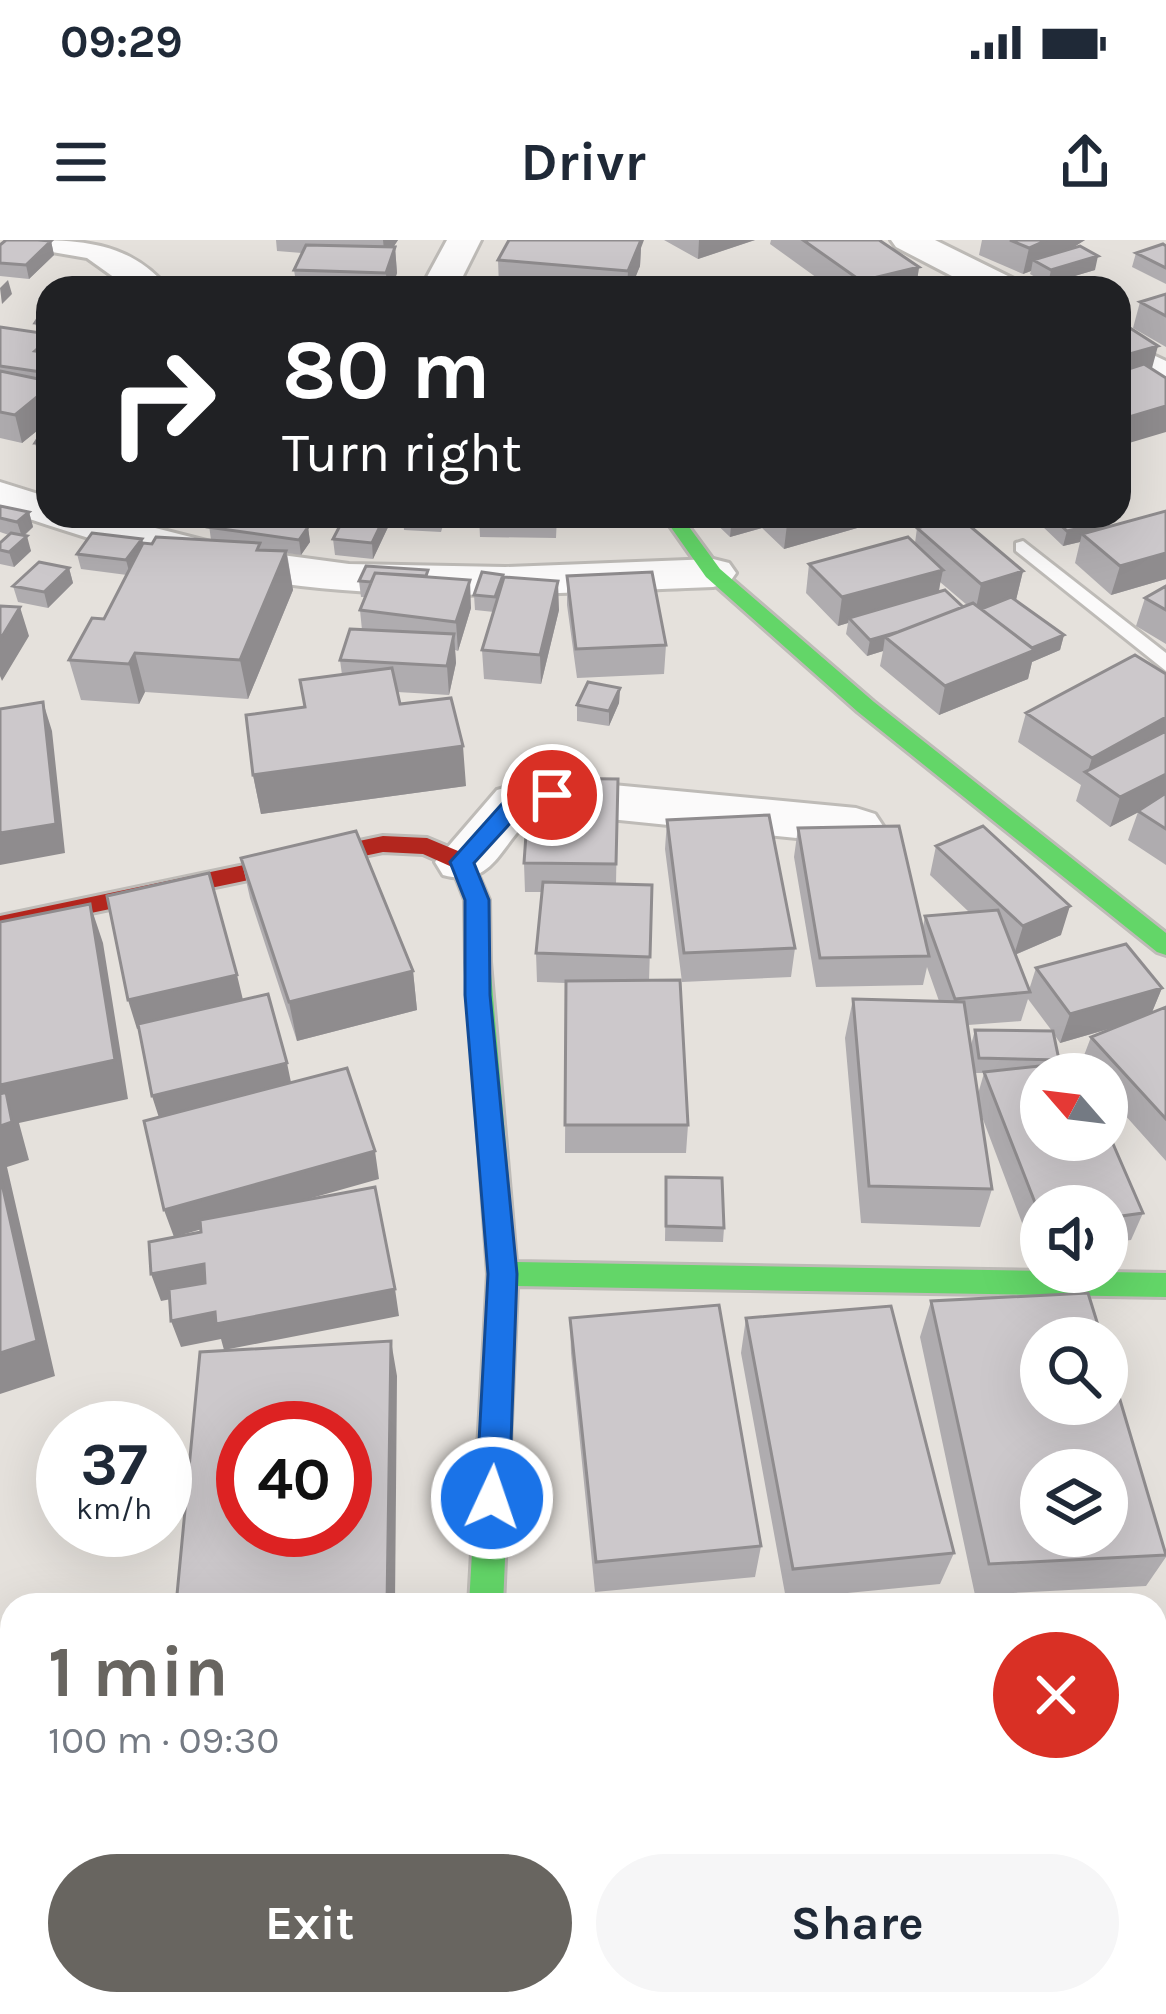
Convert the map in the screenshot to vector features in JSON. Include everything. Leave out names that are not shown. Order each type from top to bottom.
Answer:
[{"type":"street","points":[[35,240],[97,247],[119,256],[138,276]]},
{"type":"street","points":[[445,276],[464,240]]},
{"type":"street","points":[[908,240],[959,248],[990,276]]},
{"type":"street","points":[[1131,357],[1166,376]]},
{"type":"street","points":[[0,495],[36,507]]},
{"type":"street","points":[[681,528],[713,573],[866,707],[1166,946]]},
{"type":"street","points":[[156,530],[299,572],[500,580],[713,573]]},
{"type":"street","points":[[462,862],[516,802],[539,795],[856,826]]},
{"type":"street","points":[[0,924],[383,844],[427,846],[462,862],[477,900],[478,995],[503,1274],[487,1593]]},
{"type":"street","points":[[503,1274],[1166,1285]]},
{"type":"lane","points":[[1023,547],[1166,664]]},
{"type":"building","points":[[6,240],[51,241],[26,265],[0,263],[0,245]]},
{"type":"building","points":[[509,240],[641,240],[628,271],[498,260]]},
{"type":"building","points":[[803,240],[879,240],[919,267],[882,276],[854,276]]},
{"type":"building","points":[[1010,240],[1047,240],[1029,248]]},
{"type":"building","points":[[1163,244],[1166,268],[1136,253]]},
{"type":"building","points":[[306,245],[395,247],[386,273],[294,270]]},
{"type":"building","points":[[1080,246],[1098,256],[1051,270],[1033,260]]},
{"type":"building","points":[[1166,294],[1166,316],[1140,302]]},
{"type":"building","points":[[0,327],[36,332],[36,371],[0,366]]},
{"type":"building","points":[[1131,329],[1158,346],[1131,354]]},
{"type":"building","points":[[1144,364],[1166,378],[1166,406],[1131,416],[1131,368]]},
{"type":"building","points":[[0,371],[36,378],[36,398],[15,415],[0,412]]},
{"type":"building","points":[[0,506],[29,512],[17,522],[0,518]]},
{"type":"building","points":[[1166,511],[1166,553],[1120,566],[1082,534],[1131,528],[1131,521]]},
{"type":"building","points":[[215,528],[307,528],[299,540]]},
{"type":"building","points":[[339,528],[379,528],[372,543],[333,539]]},
{"type":"building","points":[[917,528],[972,528],[1023,571],[981,584]]},
{"type":"building","points":[[11,533],[27,536],[9,552],[0,550],[0,543]]},
{"type":"building","points":[[92,533],[142,539],[126,560],[77,554]]},
{"type":"building","points":[[156,537],[260,543],[257,550],[286,551],[240,660],[135,653],[129,664],[69,660],[92,618],[104,619],[143,543],[152,544]]},
{"type":"building","points":[[908,537],[943,570],[842,597],[809,564]]},
{"type":"building","points":[[39,562],[69,568],[44,592],[13,586]]},
{"type":"building","points":[[366,566],[428,570],[426,576],[375,573],[371,582],[359,581]]},
{"type":"building","points":[[482,572],[503,575],[495,597],[474,595]]},
{"type":"building","points":[[652,572],[666,645],[576,649],[567,576]]},
{"type":"building","points":[[375,573],[470,580],[456,622],[360,610]]},
{"type":"building","points":[[504,577],[558,581],[540,655],[482,650]]},
{"type":"building","points":[[1166,586],[1166,610],[1145,598]]},
{"type":"building","points":[[945,590],[963,607],[898,632],[870,640],[849,618]]},
{"type":"building","points":[[1011,597],[1064,635],[1032,648],[981,609]]},
{"type":"building","points":[[973,603],[1035,650],[945,686],[885,637]]},
{"type":"building","points":[[0,606],[20,607],[0,640]]},
{"type":"building","points":[[350,629],[454,634],[447,666],[340,660]]},
{"type":"building","points":[[1135,655],[1166,674],[1166,717],[1092,758],[1026,713]]},
{"type":"building","points":[[392,668],[400,704],[451,698],[463,746],[253,775],[246,715],[305,707],[300,680]]},
{"type":"building","points":[[588,682],[620,688],[609,711],[577,705]]},
{"type":"building","points":[[43,702],[56,824],[0,833],[0,709]]},
{"type":"building","points":[[1166,731],[1166,774],[1120,797],[1085,772]]},
{"type":"building","points":[[530,778],[618,779],[616,864],[524,863]]},
{"type":"building","points":[[1166,793],[1166,829],[1138,811]]},
{"type":"building","points":[[769,815],[795,948],[684,953],[667,820]]},
{"type":"building","points":[[899,826],[929,956],[820,958],[798,828]]},
{"type":"building","points":[[983,826],[1070,906],[1023,926],[936,846]]},
{"type":"building","points":[[356,831],[413,971],[289,1002],[241,858]]},
{"type":"building","points":[[209,873],[237,975],[128,1000],[107,896]]},
{"type":"building","points":[[543,882],[652,885],[650,957],[536,953]]},
{"type":"building","points":[[90,904],[115,1060],[0,1085],[0,922]]},
{"type":"building","points":[[998,910],[1030,992],[955,999],[925,916]]},
{"type":"building","points":[[1126,944],[1162,988],[1070,1014],[1036,968]]},
{"type":"building","points":[[680,980],[688,1125],[565,1125],[566,981]]},
{"type":"building","points":[[268,994],[287,1063],[152,1096],[138,1024]]},
{"type":"building","points":[[853,999],[964,1002],[992,1189],[869,1186]]},
{"type":"building","points":[[1166,1007],[1166,1119],[1128,1077],[1128,1053],[1106,1053],[1091,1037]]},
{"type":"building","points":[[975,1030],[1053,1031],[1058,1053],[1020,1053],[1020,1059],[979,1058]]},
{"type":"building","points":[[347,1068],[375,1151],[164,1210],[144,1121]]},
{"type":"building","points":[[1020,1068],[1020,1161],[1120,1161],[1143,1213],[1128,1215],[1128,1185],[1028,1185],[984,1072]]},
{"type":"building","points":[[6,1092],[12,1122],[0,1126],[0,1094]]},
{"type":"building","points":[[0,1175],[37,1341],[0,1353]]},
{"type":"building","points":[[666,1177],[722,1178],[724,1228],[666,1226]]},
{"type":"building","points":[[375,1187],[395,1289],[216,1324],[215,1312],[171,1321],[169,1289],[205,1283],[204,1264],[151,1274],[149,1242],[201,1232],[200,1220]]},
{"type":"building","points":[[1088,1293],[1095,1317],[1020,1317],[1020,1425],[1127,1425],[1166,1555],[1128,1557],[1128,1449],[1020,1449],[1020,1557],[1127,1557],[989,1564],[931,1301]]},
{"type":"building","points":[[719,1305],[761,1546],[596,1562],[570,1318]]},
{"type":"building","points":[[891,1306],[954,1553],[793,1569],[746,1318]]},
{"type":"building","points":[[391,1341],[387,1593],[177,1593],[181,1557],[192,1557],[192,1436],[200,1352]]},
{"type":"traffic: fast","points":[[681,528],[713,573],[866,707],[1166,946]]},
{"type":"traffic: fast","points":[[478,962],[503,1274],[487,1593]]},
{"type":"traffic: fast","points":[[503,1274],[1166,1285]]},
{"type":"traffic: jam","points":[[0,924],[383,844],[427,846],[462,862],[477,900],[478,962]]},
{"type":"route","points":[[492,1498],[503,1274],[478,995],[477,900],[462,862],[516,802],[552,795]]}]
